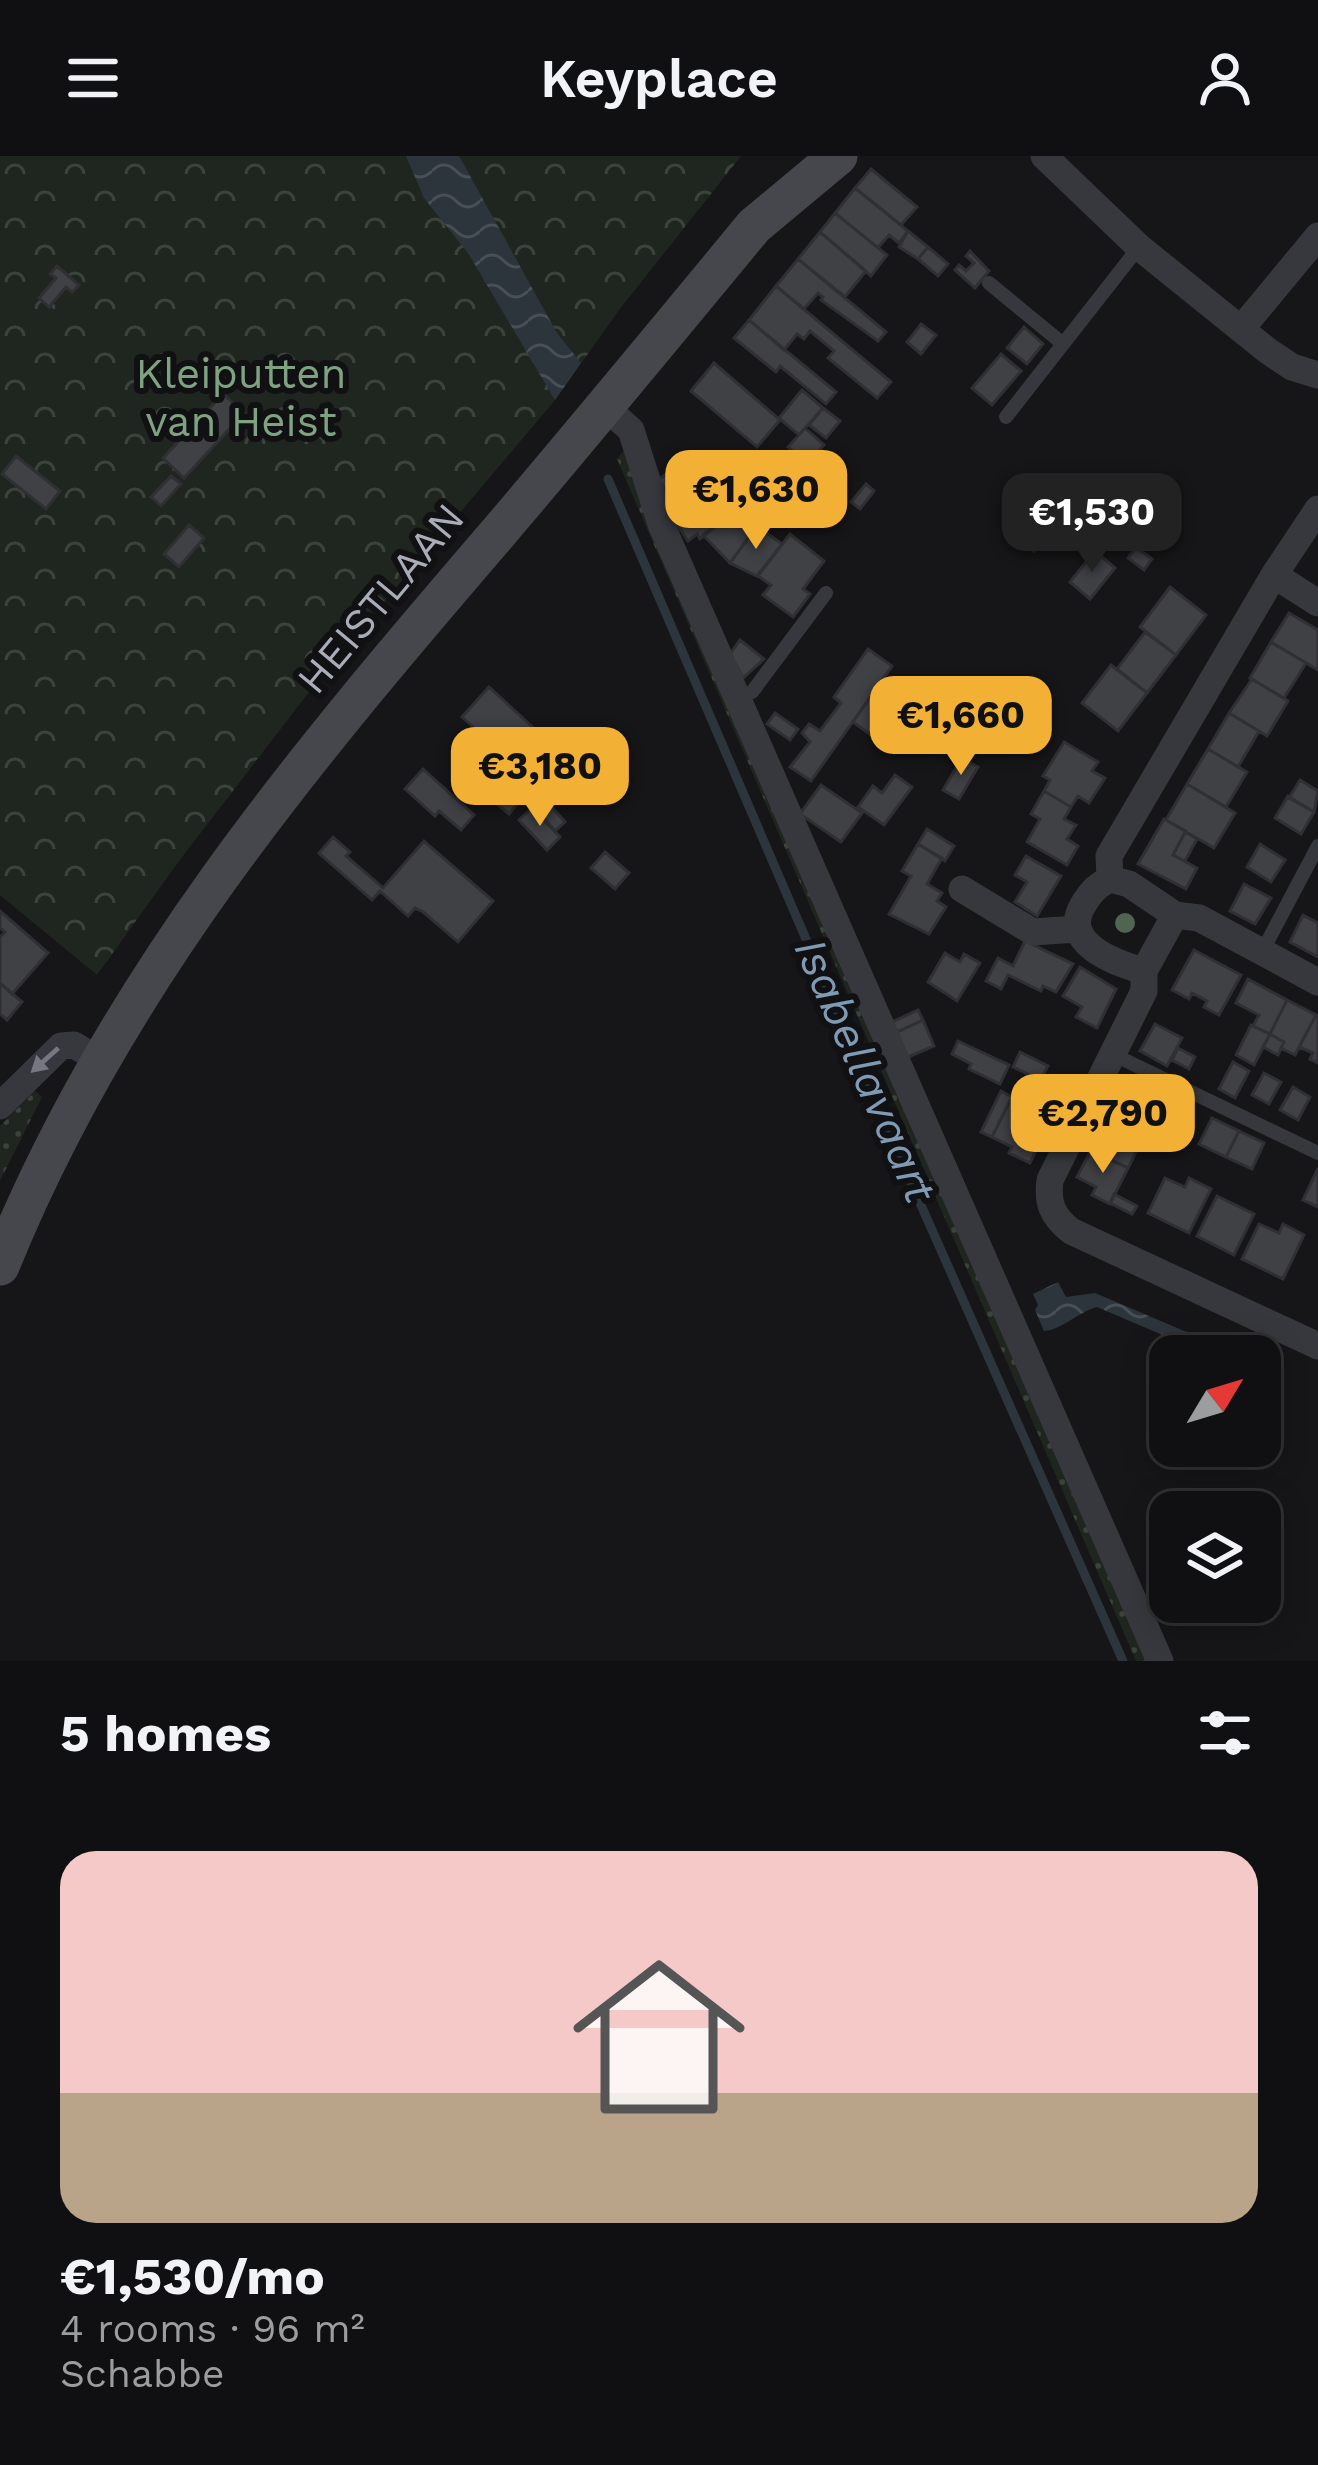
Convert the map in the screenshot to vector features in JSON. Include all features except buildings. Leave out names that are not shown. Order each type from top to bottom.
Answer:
[{"type":"main road","name":"HEISTLAAN","points":[[762,218],[792,156]]},
{"type":"main road","name":"HEISTLAAN","points":[[0,1266],[99,1060],[175,936],[295,773],[762,218],[838,156]]},
{"type":"street","points":[[1044,156],[1139,247],[1241,329],[1292,367],[1318,375]]},
{"type":"street","points":[[1241,329],[1318,236]]},
{"type":"street","points":[[605,407],[631,430],[661,524],[1160,1661]]},
{"type":"street","points":[[1110,879],[1109,856],[1274,575],[1318,509]]},
{"type":"street","points":[[1274,575],[1318,603]]},
{"type":"street","points":[[1144,971],[1084,942],[1077,929],[1078,913],[1096,886],[1110,879],[1129,884],[1175,915],[1199,918],[1318,982]]},
{"type":"street","points":[[962,889],[1033,932],[1077,929]]},
{"type":"street","points":[[1175,915],[1144,971],[1144,991],[1050,1180],[1047,1200],[1057,1220],[1071,1231],[1318,1346]]},
{"type":"street","points":[[0,1106],[61,1046],[74,1045],[99,1060]]},
{"type":"lane","points":[[1006,417],[1139,247]]},
{"type":"lane","points":[[989,283],[1064,344]]},
{"type":"lane","points":[[737,698],[752,692],[826,593]]},
{"type":"lane","points":[[1262,952],[1318,846]]},
{"type":"lane","points":[[1112,1054],[1318,1153]]},
{"type":"green space","name":"Kleiputten van Heist","points":[[0,156],[741,156],[619,310],[555,400],[316,683],[97,975],[0,895]]},
{"type":"green space","points":[[627,447],[1152,1661],[1136,1661],[617,459]]},
{"type":"green space","points":[[35,1091],[42,1097],[0,1181],[0,1126]]},
{"type":"water","points":[[406,156],[459,156],[557,333],[581,363],[555,400],[468,253],[424,198]]},
{"type":"water","points":[[1058,1282],[1066,1297],[1095,1293],[1194,1335],[1163,1335],[1097,1307],[1044,1331],[1033,1294]]},
{"type":"waterway","name":"Isabellavaart","points":[[608,479],[1123,1661]]}]
